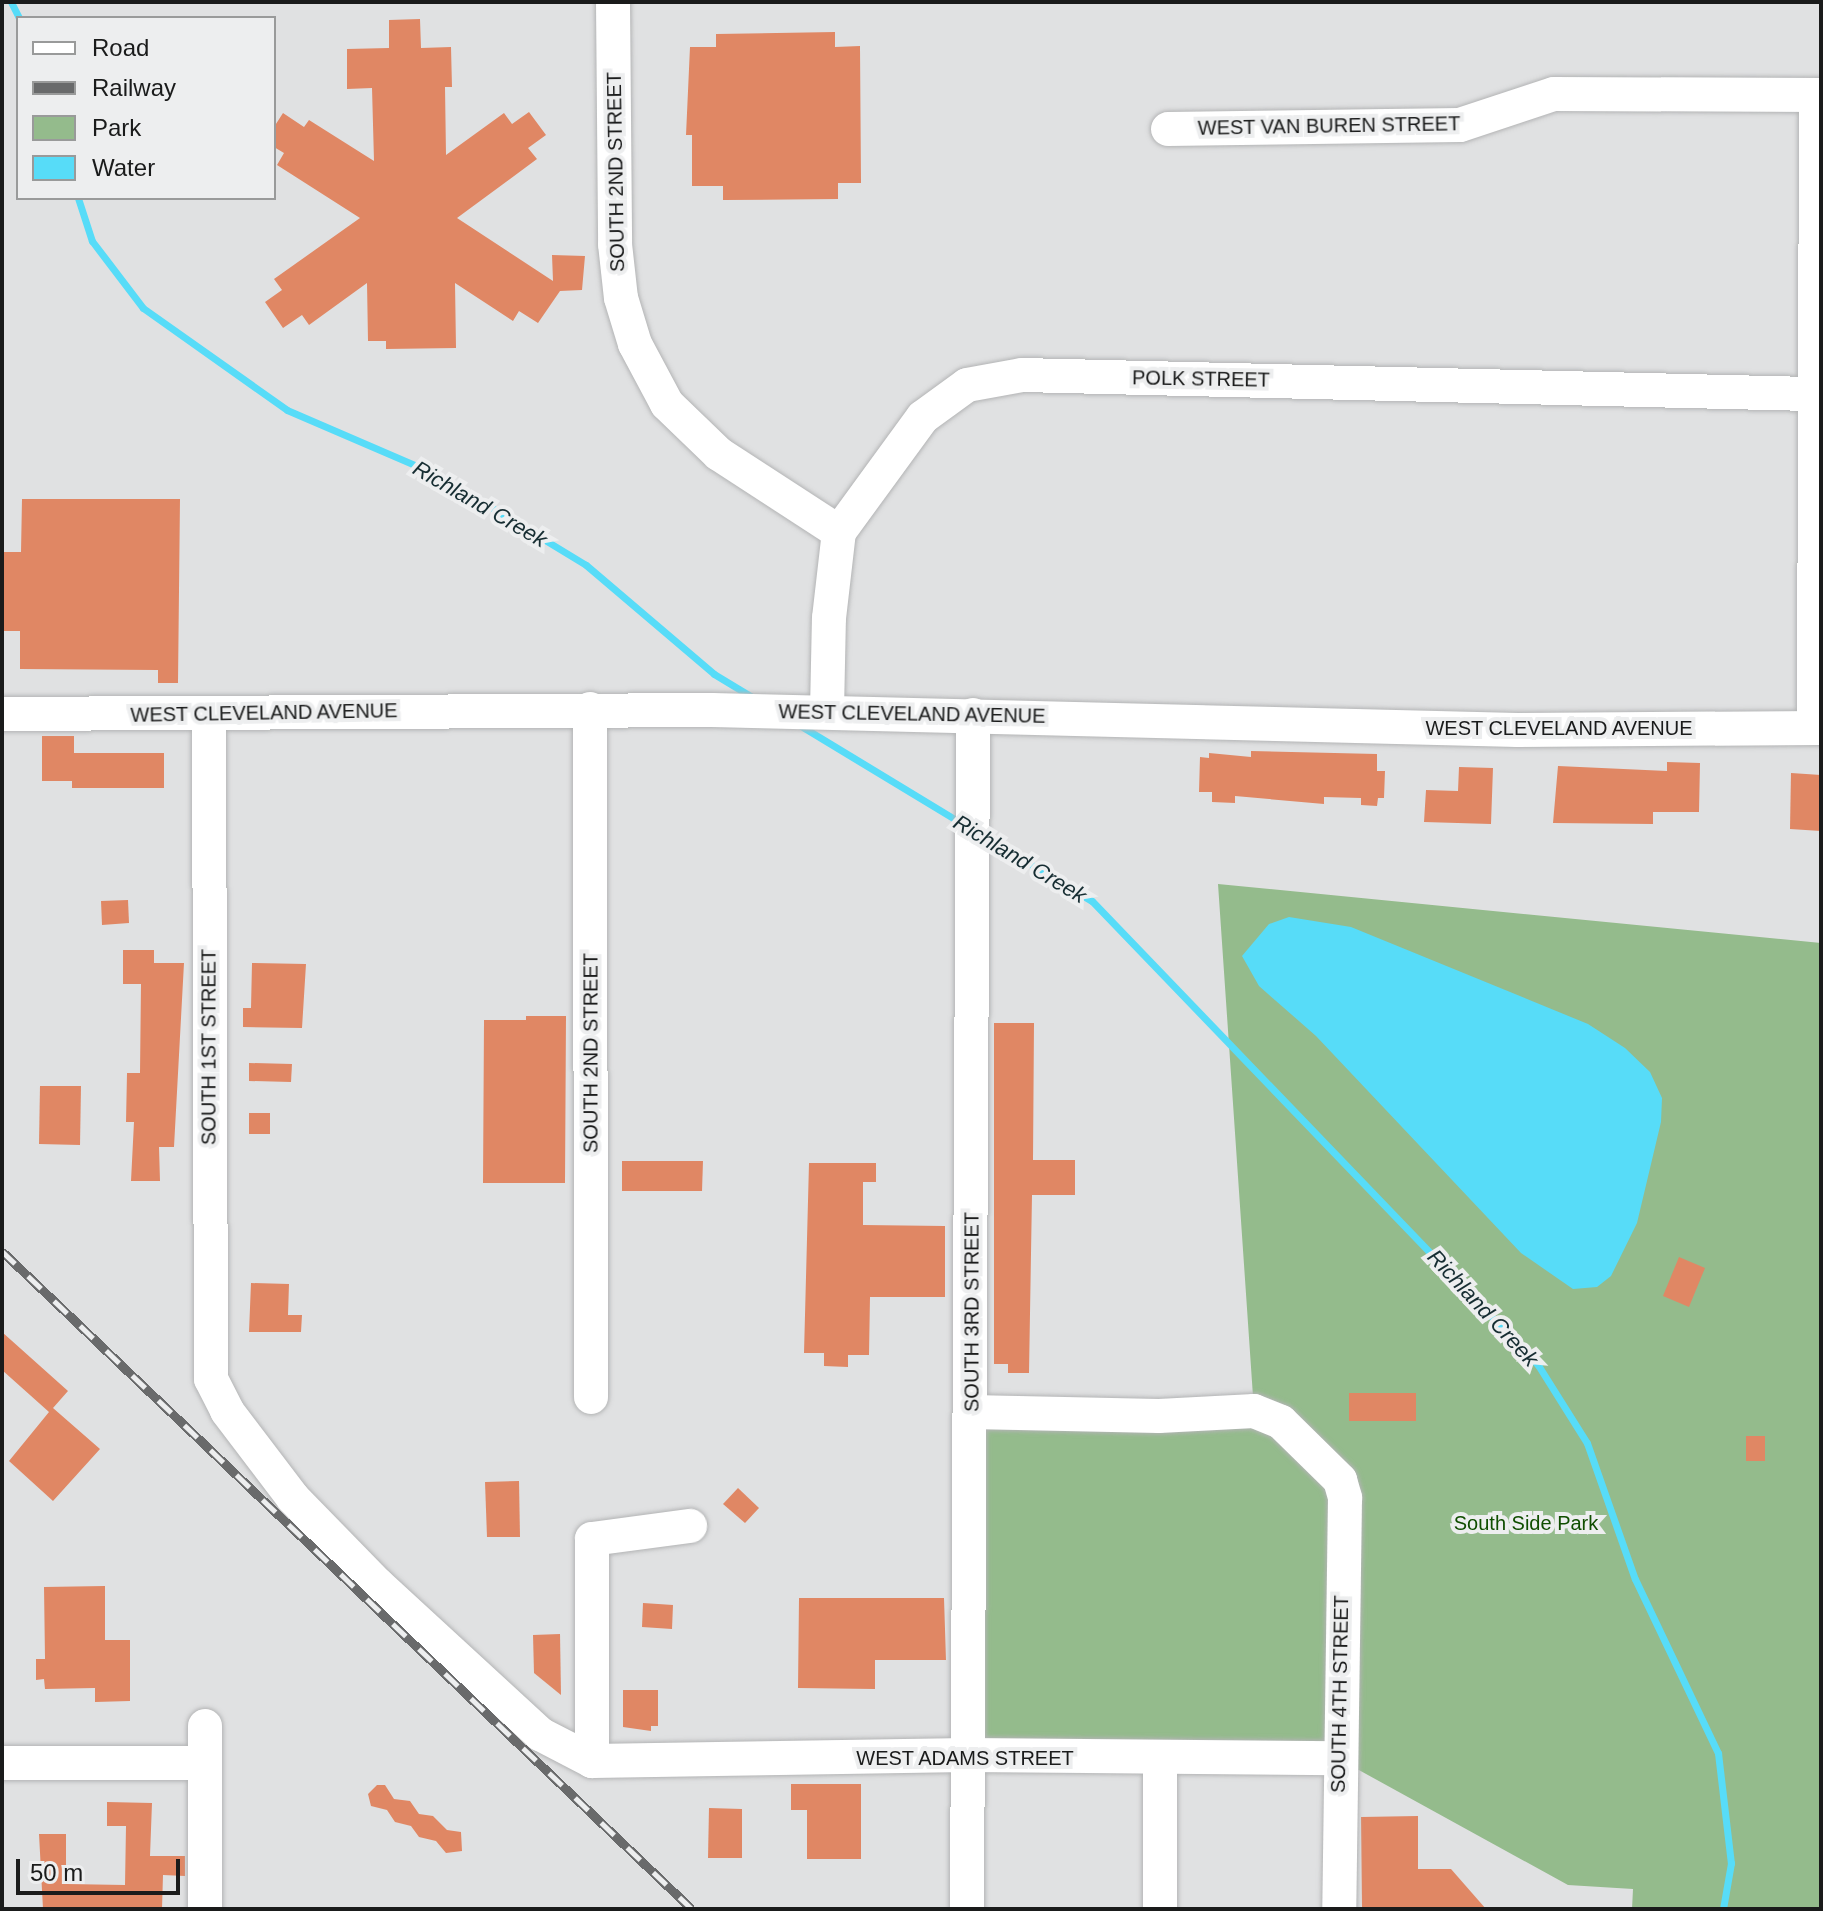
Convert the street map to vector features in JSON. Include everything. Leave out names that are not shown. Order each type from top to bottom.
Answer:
[{"type":"street","name":"SOUTH 2ND STREET","points":[[613,2],[615,244],[621,298],[635,344],[667,404],[719,454],[839,532]]},
{"type":"street","name":"WEST VAN BUREN STREET","points":[[1168,129],[1460,125],[1554,94],[1819,95]]},
{"type":"street","points":[[1818,728],[1812,394],[1819,95]]},
{"type":"street","name":"POLK STREET","points":[[822,711],[839,532],[923,417],[967,385],[1022,375],[1812,394]]},
{"type":"street","name":"SOUTH 2ND STREET","points":[[590,709],[591,1397]]},
{"type":"street","name":"WEST CLEVELAND AVENUE","points":[[2,714],[590,709],[822,711],[1518,730],[1818,728]]},
{"type":"street","name":"SOUTH 1ST STREET","points":[[209,714],[211,1379],[227,1411],[293,1498],[377,1584],[540,1734],[592,1761]]},
{"type":"street","name":"SOUTH 3RD STREET","points":[[967,1909],[973,715]]},
{"type":"street","name":"SOUTH 4TH STREET","points":[[971,1412],[1159,1416],[1254,1411],[1281,1422],[1340,1480],[1345,1498],[1338,1758],[1339,1909]]},
{"type":"street","points":[[592,1761],[592,1539],[690,1526]]},
{"type":"street","points":[[205,1726],[205,1909]]},
{"type":"street","name":"WEST ADAMS STREET","points":[[592,1761],[967,1755],[1160,1760],[1338,1758]]},
{"type":"street","points":[[1160,1760],[1160,1909]]},
{"type":"street","points":[[2,1763],[205,1763]]},
{"type":"green space","name":"South Side Park","points":[[1218,884],[1821,943],[1821,1909],[1632,1909],[1633,1889],[1568,1885],[1337,1758],[976,1756],[971,1412],[1254,1411]]},
{"type":"water","points":[[1289,917],[1351,927],[1588,1024],[1625,1048],[1650,1072],[1662,1098],[1661,1122],[1637,1223],[1611,1276],[1597,1287],[1573,1289],[1521,1253],[1316,1036],[1259,986],[1242,956],[1269,924]]},
{"type":"building","points":[[420,19],[421,48],[451,47],[452,87],[445,87],[446,155],[504,113],[512,124],[529,112],[546,135],[528,148],[537,159],[457,218],[553,281],[552,255],[585,256],[582,290],[560,291],[538,323],[519,311],[513,321],[455,283],[456,348],[386,349],[386,341],[368,341],[367,283],[309,325],[302,315],[283,328],[265,302],[282,290],[274,279],[360,218],[277,165],[284,153],[276,148],[276,124],[283,113],[304,127],[309,120],[374,161],[372,88],[347,89],[347,49],[389,48],[389,20]]},
{"type":"building","points":[[835,32],[835,47],[860,46],[861,183],[838,183],[838,199],[723,200],[723,186],[692,186],[692,135],[686,135],[690,47],[716,47],[716,34]]},
{"type":"building","points":[[22,499],[180,499],[178,683],[158,683],[158,670],[20,669],[20,631],[2,631],[2,552],[21,552]]},
{"type":"building","points":[[42,736],[74,736],[74,753],[164,753],[164,788],[72,788],[72,781],[42,781]]},
{"type":"building","points":[[1251,751],[1377,754],[1377,771],[1385,771],[1384,798],[1378,798],[1377,806],[1361,805],[1361,798],[1324,797],[1324,804],[1235,796],[1235,803],[1212,802],[1212,792],[1199,792],[1200,757],[1209,758],[1209,753],[1251,757]]},
{"type":"building","points":[[1667,762],[1700,763],[1699,812],[1653,812],[1653,824],[1553,823],[1558,766],[1667,771]]},
{"type":"building","points":[[1459,767],[1493,768],[1491,824],[1424,822],[1426,790],[1458,791]]},
{"type":"building","points":[[1791,773],[1821,775],[1821,831],[1790,829]]},
{"type":"building","points":[[128,900],[129,923],[102,925],[101,901]]},
{"type":"building","points":[[123,950],[154,950],[154,963],[184,963],[174,1147],[159,1147],[160,1181],[131,1181],[134,1122],[126,1122],[127,1073],[140,1073],[141,984],[123,984]]},
{"type":"building","points":[[252,963],[306,964],[302,1028],[243,1027],[243,1008],[251,1008]]},
{"type":"building","points":[[526,1016],[566,1016],[565,1183],[483,1183],[484,1020],[526,1020]]},
{"type":"building","points":[[994,1023],[1034,1023],[1033,1160],[1075,1160],[1075,1195],[1032,1195],[1029,1373],[1008,1373],[1008,1364],[994,1364]]},
{"type":"building","points":[[249,1063],[292,1064],[291,1082],[249,1081]]},
{"type":"building","points":[[40,1086],[81,1086],[80,1145],[39,1144]]},
{"type":"building","points":[[249,1113],[270,1113],[270,1134],[249,1134]]},
{"type":"building","points":[[622,1161],[703,1161],[702,1191],[622,1191]]},
{"type":"building","points":[[809,1163],[876,1163],[876,1182],[863,1182],[863,1225],[945,1226],[945,1297],[870,1297],[869,1355],[848,1355],[848,1367],[824,1366],[824,1353],[804,1353]]},
{"type":"building","points":[[1679,1257],[1705,1268],[1689,1307],[1663,1296]]},
{"type":"building","points":[[251,1283],[289,1284],[288,1315],[302,1315],[301,1332],[249,1332]]},
{"type":"building","points":[[2,1332],[68,1391],[53,1408],[100,1449],[53,1501],[9,1461],[49,1412],[2,1370]]},
{"type":"building","points":[[1349,1393],[1416,1393],[1416,1421],[1349,1421]]},
{"type":"building","points":[[1746,1436],[1765,1436],[1765,1461],[1746,1461]]},
{"type":"building","points":[[519,1481],[520,1537],[487,1537],[485,1482]]},
{"type":"building","points":[[738,1488],[759,1508],[745,1523],[723,1504]]},
{"type":"building","points":[[105,1586],[105,1640],[130,1640],[130,1701],[95,1702],[95,1688],[45,1689],[44,1679],[36,1680],[36,1659],[45,1659],[44,1587]]},
{"type":"building","points":[[799,1598],[944,1598],[946,1660],[875,1660],[875,1689],[798,1688]]},
{"type":"building","points":[[643,1603],[673,1605],[672,1629],[642,1627]]},
{"type":"building","points":[[560,1634],[561,1695],[534,1673],[533,1635]]},
{"type":"building","points":[[623,1690],[658,1690],[658,1726],[651,1726],[651,1731],[623,1727]]},
{"type":"building","points":[[791,1784],[861,1784],[861,1859],[807,1859],[807,1810],[791,1810]]},
{"type":"building","points":[[377,1785],[385,1785],[394,1799],[410,1801],[419,1814],[433,1816],[447,1830],[461,1832],[462,1851],[446,1853],[436,1841],[419,1837],[411,1826],[395,1822],[387,1810],[371,1806],[368,1794]]},
{"type":"building","points":[[107,1802],[152,1803],[150,1856],[185,1856],[185,1876],[163,1875],[162,1909],[43,1909],[39,1834],[66,1834],[66,1884],[125,1885],[126,1826],[107,1826]]},
{"type":"building","points":[[709,1808],[742,1809],[742,1858],[708,1858]]},
{"type":"building","points":[[1418,1816],[1418,1869],[1451,1869],[1486,1909],[1362,1909],[1361,1817]]},
{"type":"waterway","name":"Richland Creek","points":[[11,2],[18,16]]},
{"type":"waterway","name":"Richland Creek","points":[[79,200],[92,241],[143,308],[287,410],[438,475],[586,565],[714,674],[752,697]]},
{"type":"waterway","name":"Richland Creek","points":[[801,726],[961,823]]},
{"type":"waterway","name":"Richland Creek","points":[[982,835],[1092,901],[1538,1365],[1587,1443],[1635,1579],[1718,1753],[1731,1863],[1723,1909]]},
{"type":"railway","points":[[2,1251],[692,1909]]}]
